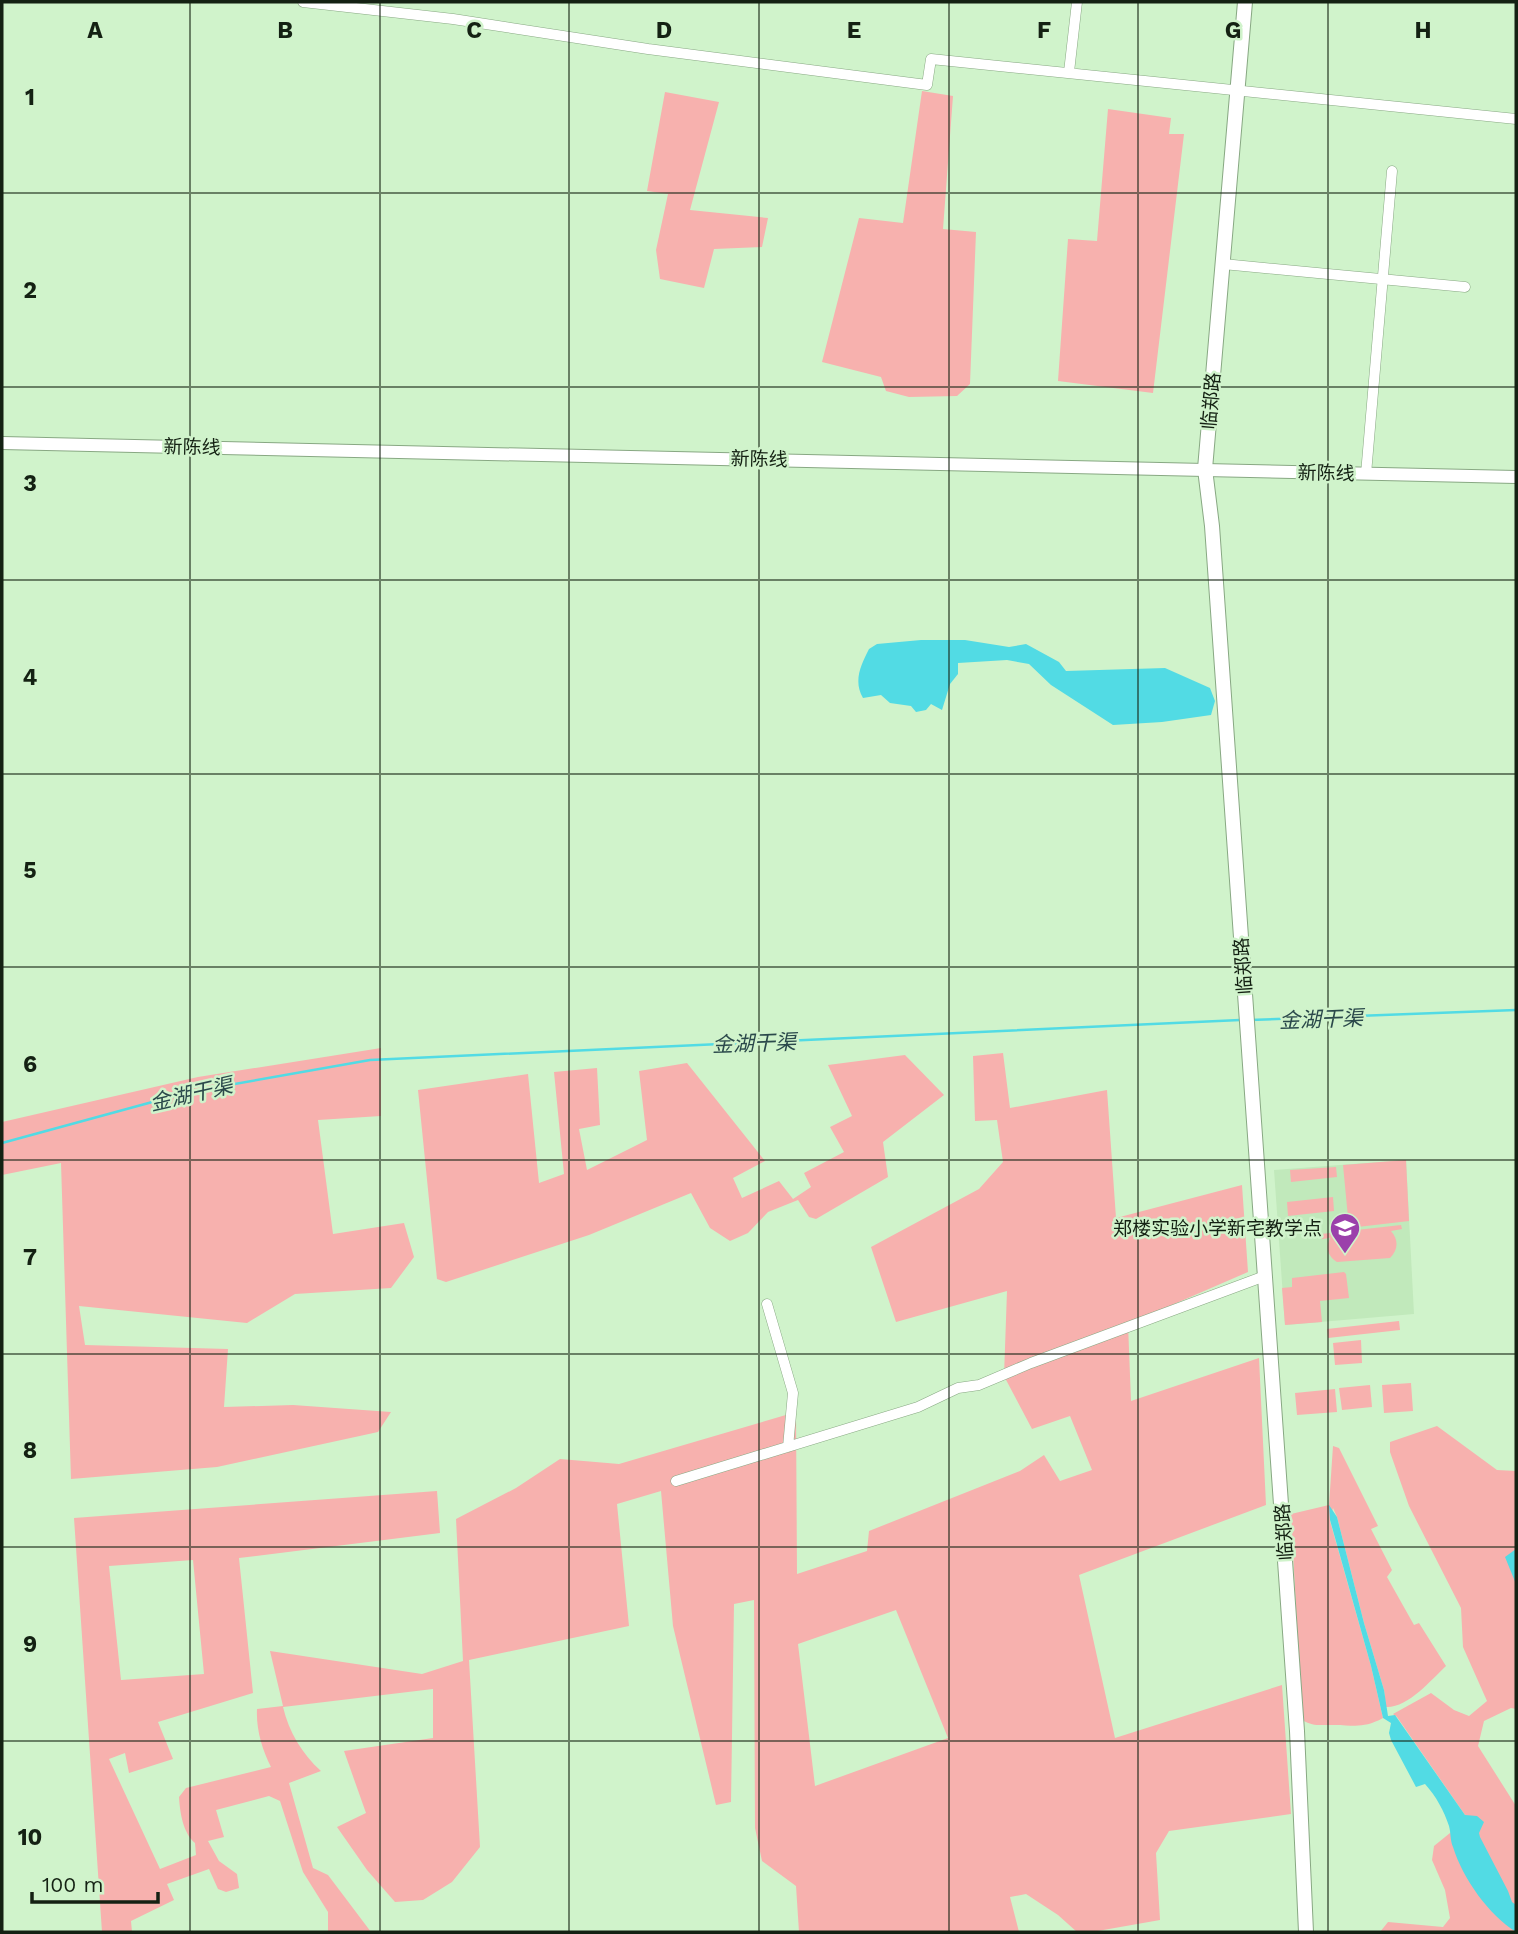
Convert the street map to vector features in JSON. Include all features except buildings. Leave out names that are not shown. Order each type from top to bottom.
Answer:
[{"type":"main road","name":"临郑路","points":[[1245,2],[1205,470],[1212,526],[1297,1731],[1306,1932]]},
{"type":"street","points":[[303,2],[453,19],[648,49],[927,85],[931,59],[1516,119]]},
{"type":"street","points":[[1069,72],[1077,2]]},
{"type":"street","points":[[1366,474],[1392,172]]},
{"type":"street","points":[[1223,264],[1465,287]]},
{"type":"street","name":"新陈线","points":[[2,443],[1516,477]]},
{"type":"street","points":[[676,1481],[918,1407],[958,1388],[979,1385],[1265,1276]]},
{"type":"street","points":[[767,1304],[793,1393],[788,1447]]},
{"type":"shaded area","points":[[922,91],[953,96],[943,229],[976,232],[970,384],[957,396],[909,397],[886,391],[881,377],[822,362],[859,218],[903,223]]},
{"type":"shaded area","points":[[665,92],[719,102],[690,210],[768,218],[762,247],[714,249],[704,288],[660,279],[656,250],[668,194],[647,191]]},
{"type":"shaded area","points":[[1108,109],[1171,118],[1169,134],[1184,134],[1153,393],[1058,381],[1068,239],[1097,241]]},
{"type":"shaded area","points":[[381,1048],[381,1116],[318,1120],[333,1234],[404,1223],[414,1257],[391,1288],[295,1294],[247,1323],[79,1306],[85,1345],[228,1349],[224,1407],[293,1405],[391,1412],[378,1432],[217,1467],[71,1479],[61,1163],[2,1175],[2,1122],[198,1077]]},
{"type":"shaded area","points":[[1003,1053],[1010,1108],[1107,1090],[1116,1218],[1242,1185],[1248,1272],[1128,1324],[1131,1401],[1259,1358],[1266,1505],[1079,1575],[1115,1738],[1282,1685],[1291,1814],[1169,1831],[1156,1853],[1160,1920],[1092,1932],[1077,1932],[1058,1915],[1026,1894],[1010,1897],[1019,1932],[799,1932],[796,1886],[762,1861],[755,1828],[754,1600],[734,1604],[731,1802],[716,1805],[673,1626],[661,1491],[617,1504],[629,1626],[469,1660],[480,1847],[452,1882],[423,1900],[395,1902],[367,1870],[337,1827],[366,1813],[344,1751],[433,1738],[433,1689],[283,1707],[297,1742],[321,1771],[289,1783],[313,1868],[328,1875],[371,1932],[328,1932],[328,1912],[303,1872],[280,1801],[269,1796],[216,1810],[224,1837],[208,1841],[219,1861],[237,1874],[239,1888],[226,1892],[218,1889],[209,1869],[167,1884],[174,1900],[131,1921],[132,1932],[102,1932],[74,1518],[437,1491],[440,1533],[239,1558],[253,1693],[158,1722],[173,1759],[129,1773],[125,1753],[109,1759],[160,1869],[196,1855],[195,1843],[185,1828],[180,1810],[179,1797],[186,1788],[271,1767],[260,1739],[257,1716],[257,1709],[283,1706],[270,1651],[422,1674],[463,1661],[456,1519],[516,1488],[560,1459],[619,1464],[796,1412],[797,1574],[867,1551],[869,1531],[1020,1471],[1044,1455],[1060,1481],[1092,1470],[1070,1416],[1032,1429],[1004,1376],[1007,1291],[896,1322],[871,1247],[979,1189],[1003,1162],[997,1120],[975,1121],[973,1056]],"holes":[[[193,1560],[204,1674],[121,1680],[109,1566]],[[896,1610],[948,1738],[815,1786],[798,1644]]]},
{"type":"shaded area","points":[[905,1055],[944,1095],[883,1142],[888,1177],[816,1219],[809,1217],[798,1200],[768,1212],[748,1233],[730,1241],[710,1228],[691,1193],[589,1235],[446,1282],[437,1279],[418,1090],[528,1074],[539,1183],[564,1174],[554,1072],[597,1068],[600,1125],[579,1129],[587,1170],[647,1140],[639,1071],[687,1063],[765,1161],[733,1178],[742,1198],[779,1181],[793,1199],[811,1187],[804,1173],[844,1152],[830,1127],[852,1116],[828,1065]]},
{"type":"shaded area","name":"郑楼实验小学新宅教学点","points":[[1406,1160],[1414,1314],[1285,1325],[1274,1170]]},
{"type":"shaded area","points":[[1406,1160],[1409,1221],[1349,1228],[1343,1165]]},
{"type":"shaded area","points":[[1336,1167],[1337,1177],[1291,1182],[1290,1170]]},
{"type":"shaded area","points":[[1333,1197],[1334,1211],[1288,1216],[1287,1202]]},
{"type":"shaded area","points":[[1401,1225],[1402,1229],[1391,1231],[1396,1245],[1390,1258],[1337,1262],[1328,1252],[1330,1238],[1322,1239],[1321,1234]]},
{"type":"shaded area","points":[[1344,1272],[1349,1298],[1320,1301],[1322,1322],[1285,1325],[1282,1288],[1292,1287],[1292,1278]]},
{"type":"shaded area","points":[[1399,1321],[1400,1330],[1328,1338],[1327,1329]]},
{"type":"shaded area","points":[[1361,1340],[1362,1363],[1335,1365],[1333,1343]]},
{"type":"shaded area","points":[[1411,1383],[1413,1411],[1384,1413],[1382,1385]]},
{"type":"shaded area","points":[[1370,1385],[1372,1407],[1342,1410],[1339,1388]]},
{"type":"shaded area","points":[[1335,1389],[1337,1412],[1297,1415],[1295,1393]]},
{"type":"shaded area","points":[[1437,1426],[1497,1470],[1516,1471],[1516,1709],[1511,1708],[1484,1721],[1478,1746],[1516,1806],[1516,1932],[1380,1932],[1388,1922],[1443,1927],[1450,1918],[1445,1890],[1432,1860],[1434,1846],[1450,1833],[1465,1815],[1393,1714],[1431,1693],[1454,1710],[1469,1716],[1487,1701],[1463,1647],[1461,1608],[1409,1506],[1390,1452],[1390,1442]]},
{"type":"shaded area","points":[[1333,1446],[1339,1448],[1378,1526],[1371,1529],[1392,1570],[1387,1577],[1414,1625],[1419,1623],[1446,1666],[1411,1698],[1386,1707],[1384,1690],[1333,1508],[1330,1521],[1383,1718],[1362,1725],[1315,1725],[1302,1720],[1291,1514],[1329,1505]]},
{"type":"water","points":[[965,640],[1009,647],[1026,644],[1059,662],[1066,671],[1165,668],[1210,688],[1215,701],[1211,715],[1113,725],[1051,685],[1029,664],[1007,660],[958,663],[958,674],[950,684],[942,710],[931,704],[926,710],[916,712],[911,706],[890,703],[881,695],[863,698],[858,679],[869,649],[877,644]]},
{"type":"water","points":[[1329,1505],[1337,1517],[1384,1690],[1388,1716],[1395,1715],[1465,1815],[1477,1816],[1484,1822],[1480,1837],[1512,1902],[1516,1905],[1516,1932],[1496,1916],[1470,1883],[1457,1859],[1449,1826],[1439,1804],[1425,1784],[1416,1787],[1391,1740],[1391,1723],[1383,1718],[1330,1520]]},
{"type":"water","points":[[1516,1549],[1516,1584],[1505,1557]]},
{"type":"waterway","name":"金湖干渠","points":[[1250,1020],[1516,1010]]},
{"type":"waterway","name":"金湖干渠","points":[[2,1143],[189,1092],[370,1060],[1240,1020]]},
{"type":"place","name":"郑楼实验小学新宅教学点","points":[[1345,1255]]}]
